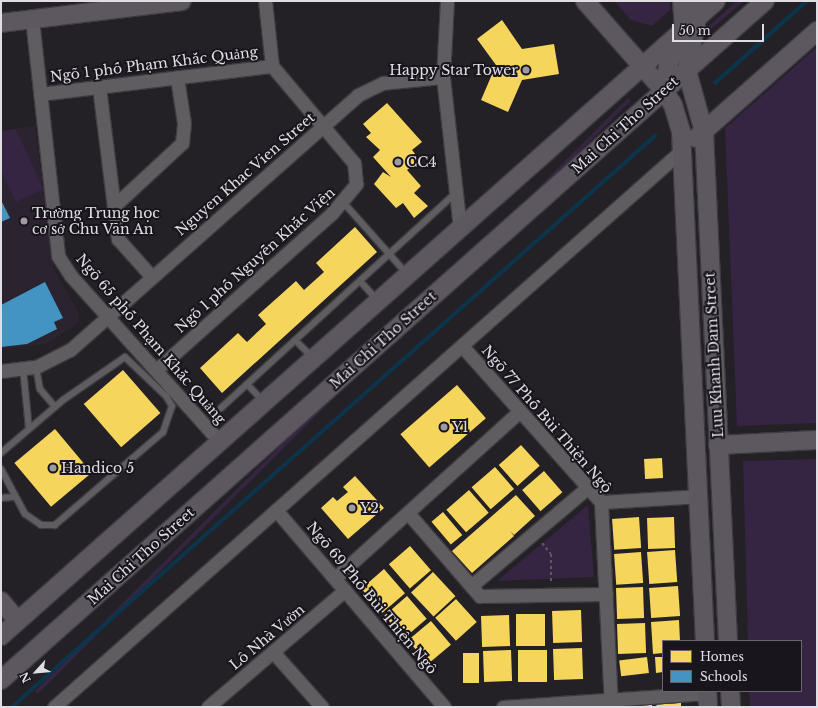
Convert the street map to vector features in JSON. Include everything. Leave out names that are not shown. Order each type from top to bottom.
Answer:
[{"type":"main road","points":[[1,23],[182,1]]},
{"type":"main road","name":"Luu Khanh Dam Street","points":[[585,1],[664,91],[679,124],[682,150],[705,640]]},
{"type":"main road","points":[[643,66],[668,66],[687,71],[692,16],[682,1]]},
{"type":"main road","points":[[1,636],[643,66],[692,16],[716,1]]},
{"type":"main road","name":"Mai Chi Tho Street","points":[[1,680],[765,1]]},
{"type":"main road","points":[[664,91],[668,66],[692,16]]},
{"type":"main road","points":[[682,150],[817,31]]},
{"type":"main road","name":"Luu Khanh Dam Street","points":[[687,71],[704,132],[728,640]]},
{"type":"main road","points":[[718,445],[817,440]]},
{"type":"main road","points":[[1,601],[18,621]]},
{"type":"main road","points":[[730,692],[731,707]]},
{"type":"street","name":"Ngõ 1 phố Phạm Khắc Quảng","points":[[265,1],[272,66],[322,127]]},
{"type":"street","points":[[447,1],[443,77],[460,229]]},
{"type":"street","name":"Ngõ 65 phố Phạm Khắc Quảng","points":[[32,19],[58,256],[108,316],[220,442]]},
{"type":"street","name":"Ngõ 1 phố Phạm Khắc Quảng","points":[[40,94],[272,66]]},
{"type":"street","name":"Nguyen Khac Vien Street","points":[[1,371],[36,367],[65,353],[358,95],[376,85],[443,77]]},
{"type":"street","points":[[114,206],[182,143],[184,123],[177,78]]},
{"type":"street","points":[[99,87],[118,239],[152,277]]},
{"type":"street","name":"Ngõ 1 phố Nguyễn Khắc Viện","points":[[156,370],[343,202],[356,184],[354,163],[322,127]]},
{"type":"street","points":[[54,707],[682,150]]},
{"type":"street","name":"Ngõ 77 Phố Bùi Thiện Ngộ","points":[[462,346],[601,502],[611,704]]},
{"type":"street","points":[[335,578],[520,412]]},
{"type":"street","points":[[471,586],[588,487]]},
{"type":"street","points":[[601,502],[698,496]]},
{"type":"street","name":"Ngõ 69 Phố Bùi Thiện Ngô","points":[[276,510],[444,707]]},
{"type":"street","points":[[408,513],[480,596],[606,594]]},
{"type":"street","name":"Lô Nhà Vườn","points":[[208,707],[274,653],[345,590]]},
{"type":"street","points":[[274,653],[315,704]]},
{"type":"street","points":[[503,707],[611,704],[708,697]]},
{"type":"lane","points":[[221,408],[456,193]]},
{"type":"lane","points":[[343,202],[408,275]]},
{"type":"lane","points":[[360,281],[378,301]]},
{"type":"lane","points":[[295,340],[314,359]]},
{"type":"lane","points":[[1,453],[55,407],[125,357],[166,396],[172,409],[163,432],[58,524],[35,522],[13,497],[1,470]]},
{"type":"lane","points":[[36,367],[40,389],[55,407]]},
{"type":"lane","points":[[22,368],[29,429]]},
{"type":"lane","points":[[247,384],[264,402]]},
{"type":"lane","points":[[1,498],[13,497]]},
{"type":"path","points":[[534,533],[551,554],[552,595]]},
{"type":"shaded area","points":[[614,1],[670,1],[670,10],[652,26],[631,20]]},
{"type":"shaded area","points":[[737,1],[744,1],[703,36],[702,32]]},
{"type":"shaded area","points":[[817,47],[817,423],[737,426],[725,128]]},
{"type":"shaded area","points":[[628,98],[631,101],[38,694],[35,691]]},
{"type":"shaded area","name":"Trường Trung học cơ sở Chu Văn An","points":[[35,126],[53,267],[78,312],[79,322],[47,344],[1,349],[1,131]]},
{"type":"shaded area","points":[[16,129],[43,189],[16,202],[1,170],[1,131]]},
{"type":"shaded area","points":[[817,459],[817,707],[750,707],[749,692],[802,692],[802,640],[748,640],[743,461]]},
{"type":"shaded area","points":[[588,505],[594,577],[497,581]]},
{"type":"building: Homes","name":"Happy Star Tower","points":[[502,20],[522,49],[554,44],[559,74],[522,80],[508,112],[481,100],[496,65],[477,39]]},
{"type":"building: Homes","name":"CC4","points":[[387,103],[422,142],[412,150],[420,160],[407,170],[421,186],[414,193],[428,206],[414,218],[403,203],[396,208],[374,184],[383,172],[391,177],[373,157],[380,150],[366,137],[371,133],[363,124]]},
{"type":"building: Homes","points":[[355,227],[377,252],[222,393],[200,368],[238,333],[247,342],[266,324],[258,315],[296,281],[304,290],[324,272],[316,263]]},
{"type":"building: Homes","points":[[123,370],[160,413],[121,447],[84,404]]},
{"type":"building: Homes","name":"Y1","points":[[457,385],[486,418],[429,467],[400,434]]},
{"type":"building: Homes","name":"Handico 5","points":[[55,429],[92,473],[51,507],[14,463]]},
{"type":"building: Homes","points":[[521,445],[540,466],[517,486],[499,465]]},
{"type":"building: Homes","points":[[662,458],[663,478],[645,479],[644,459]]},
{"type":"building: Homes","points":[[495,467],[514,489],[491,509],[472,487]]},
{"type":"building: Homes","points":[[544,471],[562,492],[540,511],[522,490]]},
{"type":"building: Homes","name":"Y2","points":[[355,476],[384,508],[348,539],[321,508],[333,497],[337,501],[348,492],[343,487]]},
{"type":"building: Homes","points":[[469,490],[489,513],[466,532],[446,510]]},
{"type":"building: Homes","points":[[516,495],[535,516],[514,535],[510,531],[514,536],[472,573],[452,551]]},
{"type":"building: Homes","points":[[443,512],[462,535],[451,545],[432,522]]},
{"type":"building: Homes","points":[[639,517],[641,548],[614,550],[612,519]]},
{"type":"building: Homes","points":[[674,517],[675,548],[648,549],[647,518]]},
{"type":"building: Homes","points":[[410,546],[431,570],[410,589],[389,564]]},
{"type":"building: Homes","points":[[675,550],[677,582],[649,584],[647,552]]},
{"type":"building: Homes","points":[[641,552],[643,583],[616,585],[614,554]]},
{"type":"building: Homes","points":[[384,569],[405,593],[382,613],[361,589]]},
{"type":"building: Homes","points":[[433,572],[456,596],[434,617],[411,592]]},
{"type":"building: Homes","points":[[678,586],[680,616],[651,618],[649,588]]},
{"type":"building: Homes","points":[[643,587],[644,618],[617,619],[616,588]]},
{"type":"building: Homes","points":[[407,596],[427,619],[404,638],[384,616]]},
{"type":"building: Homes","points":[[456,599],[477,622],[456,641],[435,618]]},
{"type":"building: Homes","points":[[581,610],[582,642],[553,643],[552,611]]},
{"type":"building: Homes","points":[[516,614],[545,614],[545,646],[516,646]]},
{"type":"building: Homes","points":[[509,615],[510,646],[482,647],[481,616]]},
{"type":"building: Homes","points":[[679,620],[680,640],[662,640],[662,653],[653,654],[651,622]]},
{"type":"building: Homes","points":[[431,621],[451,645],[428,664],[408,640]]},
{"type":"building: Homes","points":[[645,623],[646,653],[618,654],[617,624]]},
{"type":"building: Homes","points":[[582,648],[583,679],[554,680],[553,649]]},
{"type":"building: Homes","points":[[511,650],[512,681],[484,682],[483,651]]},
{"type":"building: Homes","points":[[518,650],[547,650],[547,682],[518,682]]},
{"type":"building: Homes","points":[[463,653],[479,653],[479,683],[463,683]]},
{"type":"building: Homes","points":[[647,657],[649,673],[621,676],[619,660]]},
{"type":"building: Homes","points":[[655,657],[662,657],[662,672],[656,673]]},
{"type":"building: Homes","points":[[681,702],[681,707],[657,707],[656,704]]},
{"type":"building: Homes","points":[[652,703],[652,707],[626,707],[626,705]]},
{"type":"building: Schools","points":[[1,200],[10,218],[1,222]]},
{"type":"building: Schools","points":[[45,282],[63,318],[54,322],[57,329],[27,344],[1,347],[1,305]]},
{"type":"waterway","points":[[715,83],[807,1]]},
{"type":"waterway","points":[[12,707],[655,136]]},
{"type":"place","name":"Happy Star Tower","points":[[526,70]]},
{"type":"place","name":"CC4","points":[[398,162]]},
{"type":"place","name":"Trường Trung học cơ sở Chu Văn An","points":[[24,221]]},
{"type":"place","name":"Y1","points":[[444,427]]},
{"type":"place","name":"Handico 5","points":[[53,468]]},
{"type":"place","name":"Y2","points":[[352,508]]}]
